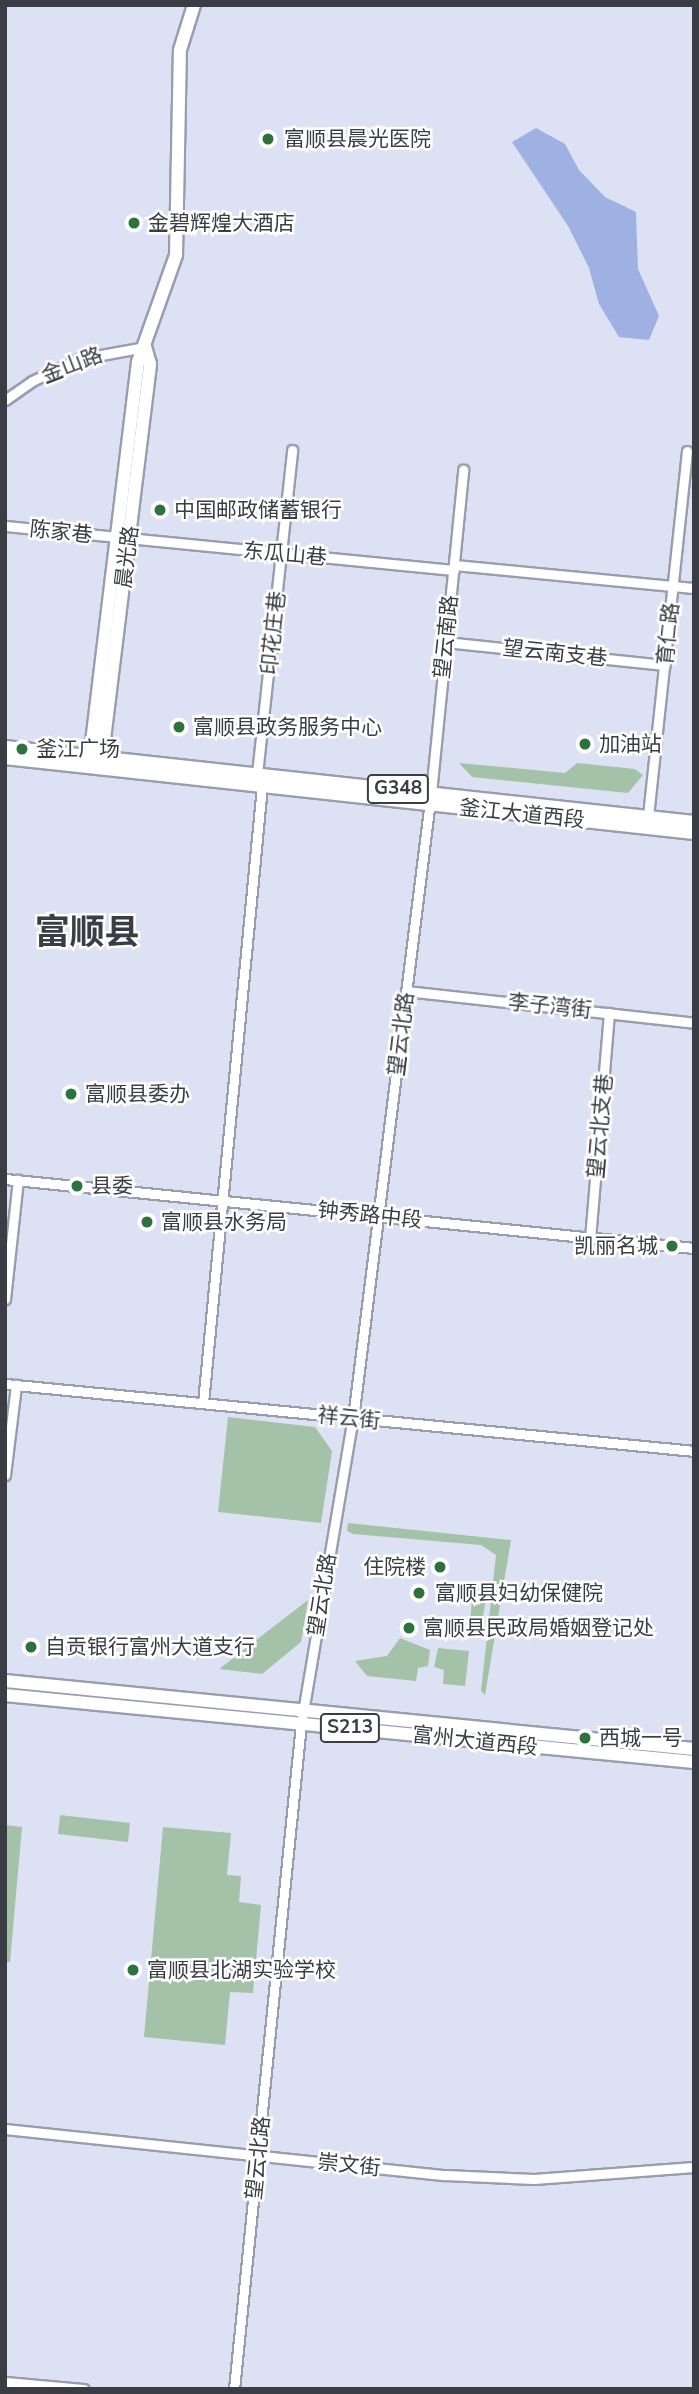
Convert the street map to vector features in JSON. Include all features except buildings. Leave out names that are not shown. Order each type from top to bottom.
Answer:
[{"type":"main road","name":"晨光路","points":[[95,762],[123,539],[138,362],[176,255],[180,50],[194,5]]},
{"type":"main road","name":"G348","points":[[5,747],[95,762]]},
{"type":"main road","name":"G348","points":[[5,758],[95,762]]},
{"type":"main road","name":"釜江大道西段","points":[[95,762],[430,799],[694,833]]},
{"type":"main road","name":"釜江大道西段","points":[[430,799],[694,822]]},
{"type":"main road","name":"富州大道西段","points":[[5,1681],[694,1749]]},
{"type":"main road","name":"富州大道西段","points":[[5,1695],[694,1762]]},
{"type":"street","name":"金山路","points":[[5,400],[32,381],[79,359],[145,347]]},
{"type":"street","name":"印花庄巷","points":[[203,1403],[259,780],[292,450]]},
{"type":"street","name":"育仁路","points":[[648,816],[687,451]]},
{"type":"street","name":"望云南路","points":[[430,799],[463,470]]},
{"type":"street","name":"陈家巷","points":[[5,526],[123,539]]},
{"type":"street","name":"东瓜山巷","points":[[123,539],[694,588]]},
{"type":"street","name":"望云南支巷","points":[[445,642],[665,665]]},
{"type":"street","name":"望云北路","points":[[234,2389],[301,1724],[353,1418],[430,799]]},
{"type":"street","name":"李子湾街","points":[[406,991],[694,1023]]},
{"type":"street","name":"望云北支巷","points":[[590,1239],[609,1013]]},
{"type":"street","name":"钟秀路中段","points":[[5,1179],[694,1248]]},
{"type":"street","points":[[5,1299],[18,1180]]},
{"type":"street","name":"祥云街","points":[[5,1384],[694,1451]]},
{"type":"street","points":[[5,1475],[16,1385]]},
{"type":"street","name":"崇文街","points":[[5,2129],[445,2175],[534,2179],[694,2167]]},
{"type":"street","points":[[5,2382],[84,2389]]},
{"type":"green space","points":[[459,763],[565,773],[577,763],[635,769],[643,775],[628,793],[472,777]]},
{"type":"green space","points":[[228,1417],[315,1427],[332,1451],[321,1523],[218,1512]]},
{"type":"green space","points":[[348,1523],[511,1540],[485,1695],[481,1691],[496,1555],[481,1545],[353,1534],[347,1531]]},
{"type":"green space","points":[[465,1592],[480,1595],[485,1603],[481,1631],[475,1638],[458,1637],[469,1636],[472,1599],[465,1598]]},
{"type":"green space","points":[[308,1600],[301,1642],[262,1674],[219,1669]]},
{"type":"green space","points":[[400,1638],[430,1650],[428,1666],[418,1668],[416,1681],[367,1676],[355,1661],[387,1656]]},
{"type":"green space","points":[[438,1648],[469,1651],[465,1686],[443,1684],[444,1670],[434,1667]]},
{"type":"green space","points":[[60,1815],[130,1823],[128,1842],[58,1834]]},
{"type":"green space","points":[[5,1825],[22,1827],[10,1962],[5,1962]]},
{"type":"green space","points":[[163,1827],[231,1833],[227,1875],[241,1876],[239,1902],[261,1905],[253,1993],[230,1992],[225,2045],[144,2037]]},
{"type":"water","points":[[536,128],[565,144],[579,170],[605,197],[636,212],[638,269],[659,316],[649,340],[619,337],[599,304],[589,268],[568,226],[512,142]]},
{"type":"place","name":"富顺县晨光医院","points":[[268,139]]},
{"type":"place","name":"金碧辉煌大酒店","points":[[134,223]]},
{"type":"place","name":"中国邮政储蓄银行","points":[[160,510]]},
{"type":"place","name":"富顺县政务服务中心","points":[[179,727]]},
{"type":"place","name":"加油站","points":[[585,744]]},
{"type":"place","name":"釜江广场","points":[[22,749]]},
{"type":"place","name":"富顺县委办","points":[[71,1094]]},
{"type":"place","name":"县委","points":[[77,1186]]},
{"type":"place","name":"富顺县水务局","points":[[147,1222]]},
{"type":"place","name":"凯丽名城","points":[[672,1246]]},
{"type":"place","name":"住院楼","points":[[440,1567]]},
{"type":"place","name":"富顺县妇幼保健院","points":[[419,1593]]},
{"type":"place","name":"富顺县民政局婚姻登记处","points":[[409,1628]]},
{"type":"place","name":"自贡银行富州大道支行","points":[[31,1647]]},
{"type":"place","name":"西城一号","points":[[585,1738]]},
{"type":"place","name":"富顺县北湖实验学校","points":[[133,1970]]},
{"type":"district","name":"富顺县","points":[[87,933]]}]
